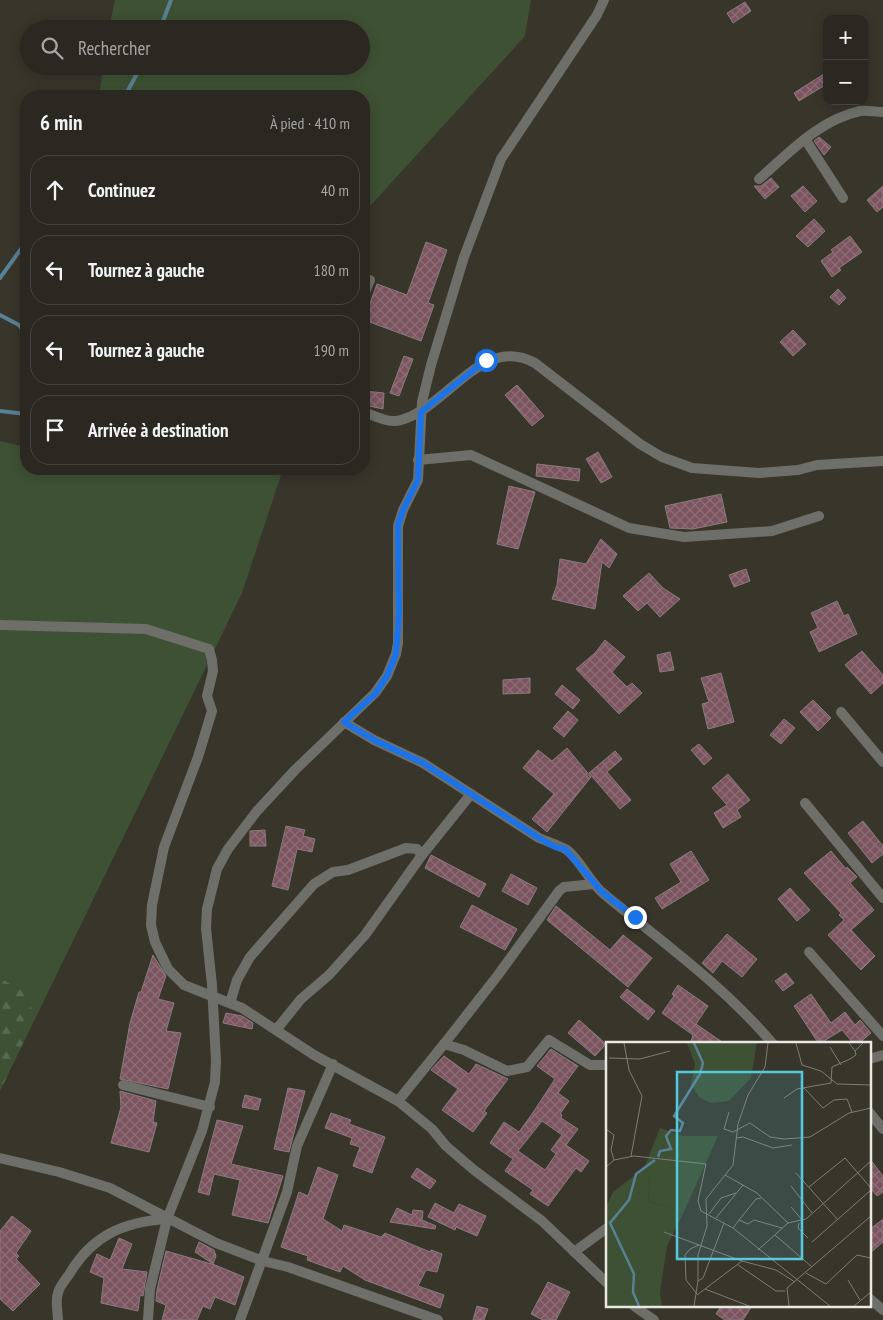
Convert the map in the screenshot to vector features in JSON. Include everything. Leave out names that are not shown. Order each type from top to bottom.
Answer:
[{"type":"street","points":[[148,1320],[150,1289],[167,1219],[210,1106],[216,1061],[213,996],[206,928],[207,909],[217,869],[228,848],[252,817],[344,722],[375,694],[387,676],[396,654],[399,615],[398,526],[403,510],[418,480],[421,412],[431,365],[461,266],[501,159],[597,15],[604,0]]},
{"type":"street","points":[[759,179],[814,131],[862,110],[883,112]]},
{"type":"street","points":[[805,139],[843,198]]},
{"type":"street","points":[[370,414],[391,421],[400,421],[421,412],[486,360],[510,355],[527,358],[535,363],[640,444],[662,457],[692,468],[759,473],[798,470],[817,465],[883,461]]},
{"type":"street","points":[[418,460],[471,455],[629,528],[684,537],[772,531],[819,516]]},
{"type":"street","points":[[0,624],[146,630],[208,649],[212,660],[213,672],[207,696],[212,711],[198,757],[164,847],[155,887],[151,925],[155,942],[168,969],[175,978],[192,989],[242,1008],[314,1055],[334,1064],[398,1101],[432,1129],[446,1146],[474,1170],[542,1221],[606,1283]]},
{"type":"street","points":[[841,712],[883,762]]},
{"type":"street","points":[[344,722],[374,740],[423,763],[539,838],[555,847],[565,849],[594,884],[725,994],[771,1042]]},
{"type":"street","points":[[276,1030],[301,999],[329,976],[365,935],[422,855],[471,794]]},
{"type":"street","points":[[805,803],[883,898]]},
{"type":"street","points":[[230,1003],[237,980],[250,957],[314,884],[333,872],[348,870],[406,848],[417,848],[422,855]]},
{"type":"street","points":[[398,1101],[498,976],[559,891],[564,887],[594,884]]},
{"type":"street","points":[[809,952],[883,1036]]},
{"type":"street","points":[[444,1044],[464,1050],[507,1071],[527,1067],[549,1040],[590,1065],[606,1064]]},
{"type":"street","points":[[870,1059],[883,1055]]},
{"type":"street","points":[[240,1320],[263,1261],[286,1192],[297,1146],[334,1064]]},
{"type":"street","points":[[123,1085],[210,1106]]},
{"type":"street","points":[[870,1113],[883,1128]]},
{"type":"street","points":[[0,1158],[59,1172],[110,1188],[216,1243],[263,1261],[288,1267],[438,1320]]},
{"type":"street","points":[[58,1320],[58,1293],[76,1262],[92,1244],[107,1234],[128,1226],[148,1220],[167,1219]]},
{"type":"street","points":[[574,1252],[606,1229]]},
{"type":"street","points":[[870,1299],[883,1310]]},
{"type":"street","points":[[637,1308],[654,1320]]},
{"type":"green space","points":[[115,0],[531,0],[525,36],[371,205],[370,90],[100,90],[102,75],[370,75],[370,20],[111,20]]},
{"type":"green space","points":[[0,441],[20,446],[20,475],[281,475],[242,593],[36,1017],[23,991],[0,978]]},
{"type":"green space","points":[[0,978],[23,991],[36,1017],[0,1091]]},
{"type":"building","points":[[745,2],[751,11],[733,23],[727,13]]},
{"type":"building","points":[[823,75],[823,86],[799,101],[794,93]]},
{"type":"building","points":[[819,137],[831,147],[824,155],[814,141]]},
{"type":"building","points":[[771,178],[779,187],[765,199],[754,186],[761,186]]},
{"type":"building","points":[[803,186],[817,201],[805,212],[791,196]]},
{"type":"building","points":[[883,186],[883,207],[877,212],[867,200]]},
{"type":"building","points":[[814,219],[825,231],[808,247],[796,236]]},
{"type":"building","points":[[850,236],[862,252],[839,268],[841,270],[832,277],[821,261],[833,252],[831,250]]},
{"type":"building","points":[[426,242],[447,250],[428,303],[434,305],[421,341],[370,322],[370,303],[377,284],[407,295]]},
{"type":"building","points":[[838,289],[846,298],[839,305],[830,297]]},
{"type":"building","points":[[793,330],[806,344],[793,356],[780,342]]},
{"type":"building","points":[[404,356],[413,359],[399,396],[390,393]]},
{"type":"building","points":[[517,385],[544,416],[532,426],[505,395]]},
{"type":"building","points":[[370,392],[384,393],[383,409],[370,406]]},
{"type":"building","points":[[598,452],[612,477],[601,483],[586,459]]},
{"type":"building","points":[[537,464],[580,469],[579,481],[536,476]]},
{"type":"building","points":[[509,486],[535,492],[518,549],[497,544]]},
{"type":"building","points":[[721,494],[727,522],[693,529],[670,528],[665,506]]},
{"type":"building","points":[[601,539],[617,554],[609,568],[602,562],[595,609],[552,599],[557,585],[560,559],[586,564]]},
{"type":"building","points":[[746,569],[750,581],[734,587],[729,575]]},
{"type":"building","points":[[649,573],[663,588],[680,599],[660,617],[647,603],[638,611],[623,596]]},
{"type":"building","points":[[837,601],[844,616],[848,614],[857,634],[819,652],[810,632],[818,628],[811,613]]},
{"type":"building","points":[[605,640],[625,657],[612,672],[627,687],[632,683],[642,693],[619,714],[576,669],[595,653]]},
{"type":"building","points":[[862,651],[883,675],[883,683],[871,694],[845,665]]},
{"type":"building","points":[[670,652],[674,670],[660,672],[657,655]]},
{"type":"building","points":[[721,673],[734,722],[708,729],[702,704],[709,702],[701,678]]},
{"type":"building","points":[[530,678],[530,693],[503,694],[503,680]]},
{"type":"building","points":[[562,685],[580,700],[573,709],[555,694]]},
{"type":"building","points":[[813,700],[831,718],[818,731],[800,712]]},
{"type":"building","points":[[568,711],[578,720],[564,737],[553,728]]},
{"type":"building","points":[[784,719],[795,728],[781,744],[770,735]]},
{"type":"building","points":[[699,744],[712,758],[704,765],[691,750]]},
{"type":"building","points":[[567,748],[591,777],[547,832],[532,819],[554,794],[523,768],[538,750],[552,761]]},
{"type":"building","points":[[615,751],[622,759],[607,772],[631,800],[620,809],[589,773]]},
{"type":"building","points":[[728,774],[750,800],[737,810],[741,817],[723,828],[714,813],[727,805],[712,788]]},
{"type":"building","points":[[863,821],[883,846],[883,854],[872,863],[848,833]]},
{"type":"building","points":[[286,826],[305,830],[303,836],[315,839],[312,852],[297,849],[288,890],[272,886]]},
{"type":"building","points":[[265,830],[266,846],[250,846],[250,831]]},
{"type":"building","points":[[691,851],[709,880],[662,909],[655,898],[681,882],[670,864]]},
{"type":"building","points":[[831,851],[846,869],[847,867],[857,877],[850,883],[874,910],[851,930],[875,956],[861,970],[828,935],[844,920],[839,915],[841,913],[804,873]]},
{"type":"building","points":[[431,855],[486,884],[479,897],[425,868]]},
{"type":"building","points":[[511,874],[537,888],[528,905],[502,891]]},
{"type":"building","points":[[790,888],[810,910],[797,921],[778,899]]},
{"type":"building","points":[[472,905],[517,929],[505,950],[460,927]]},
{"type":"building","points":[[556,906],[610,950],[623,935],[652,958],[628,987],[547,920]]},
{"type":"building","points":[[727,934],[757,959],[742,977],[722,961],[713,973],[702,963]]},
{"type":"building","points":[[153,955],[166,976],[158,999],[174,1003],[166,1031],[181,1033],[168,1089],[120,1079],[130,1023]]},
{"type":"building","points":[[786,973],[794,983],[783,991],[775,981]]},
{"type":"building","points":[[678,985],[708,1006],[696,1024],[722,1042],[691,1042],[693,1035],[662,1013],[674,996],[672,994]]},
{"type":"building","points":[[627,989],[655,1011],[648,1020],[620,997]]},
{"type":"building","points":[[811,994],[831,1023],[845,1012],[855,1025],[860,1020],[871,1033],[860,1042],[852,1042],[842,1030],[822,1042],[818,1042],[794,1006]]},
{"type":"building","points":[[226,1013],[242,1016],[253,1023],[252,1029],[223,1023]]},
{"type":"building","points":[[579,1020],[606,1044],[595,1056],[568,1033]]},
{"type":"building","points":[[551,1049],[578,1066],[558,1093],[569,1101],[560,1114],[562,1115],[561,1118],[578,1129],[566,1145],[589,1161],[581,1172],[576,1168],[548,1206],[530,1194],[533,1190],[505,1171],[513,1159],[490,1143],[504,1122],[519,1132],[555,1079],[537,1066]],"holes":[[[542,1121],[562,1135],[551,1150],[556,1154],[545,1170],[518,1151]]]},
{"type":"building","points":[[444,1056],[469,1074],[476,1064],[508,1079],[484,1111],[487,1113],[473,1132],[442,1110],[458,1089],[431,1070]]},
{"type":"building","points":[[288,1088],[305,1091],[289,1152],[274,1149]]},
{"type":"building","points":[[120,1091],[156,1101],[153,1122],[157,1123],[149,1152],[111,1143],[121,1107]]},
{"type":"building","points":[[245,1095],[261,1099],[258,1110],[242,1107]]},
{"type":"building","points":[[331,1113],[351,1120],[349,1124],[385,1137],[372,1173],[353,1166],[360,1147],[350,1144],[352,1138],[325,1128]]},
{"type":"building","points":[[217,1120],[243,1126],[231,1164],[283,1176],[268,1223],[232,1215],[240,1180],[214,1174],[209,1195],[198,1192]]},
{"type":"building","points":[[870,1159],[883,1176],[883,1192],[877,1196],[870,1187]]},
{"type":"building","points":[[318,1167],[338,1175],[323,1219],[342,1231],[344,1225],[381,1237],[385,1233],[430,1252],[431,1250],[442,1254],[437,1272],[426,1270],[418,1286],[444,1295],[440,1308],[365,1280],[343,1266],[340,1272],[307,1260],[308,1256],[281,1247],[299,1192],[308,1196]]},
{"type":"building","points":[[417,1168],[436,1181],[430,1189],[411,1177]]},
{"type":"building","points":[[435,1203],[454,1213],[459,1204],[486,1216],[477,1236],[456,1227],[455,1230],[428,1217]]},
{"type":"building","points":[[397,1208],[412,1215],[413,1210],[423,1211],[422,1220],[436,1226],[435,1229],[390,1222]]},
{"type":"building","points":[[12,1216],[31,1231],[16,1253],[19,1256],[16,1259],[40,1284],[13,1311],[0,1299],[0,1231]]},
{"type":"building","points":[[883,1219],[883,1242],[870,1253],[870,1229]]},
{"type":"building","points":[[119,1238],[132,1244],[122,1269],[147,1272],[143,1296],[140,1295],[138,1311],[101,1303],[104,1278],[90,1272],[97,1254],[110,1260]]},
{"type":"building","points":[[199,1242],[214,1250],[216,1256],[213,1264],[195,1252]]},
{"type":"building","points":[[166,1251],[215,1265],[244,1277],[235,1305],[215,1297],[210,1309],[203,1306],[197,1320],[162,1320],[166,1305],[156,1301]]},
{"type":"building","points":[[548,1282],[570,1292],[556,1320],[543,1320],[531,1314]]},
{"type":"building","points":[[477,1306],[488,1309],[484,1320],[473,1320]]},
{"type":"building","points":[[720,1308],[751,1308],[743,1320],[725,1320],[716,1314]]},
{"type":"waterway","points":[[163,20],[171,0]]},
{"type":"waterway","points":[[128,90],[136,75]]},
{"type":"waterway","points":[[0,278],[20,250]]},
{"type":"waterway","points":[[0,315],[20,326]]},
{"type":"waterway","points":[[0,411],[20,413]]},
{"type":"route","points":[[486,360],[466,378],[421,412],[418,480],[403,510],[398,526],[396,548],[399,615],[396,654],[387,676],[375,694],[344,722],[374,740],[423,763],[539,838],[555,847],[565,849],[603,893],[635,917]]}]
